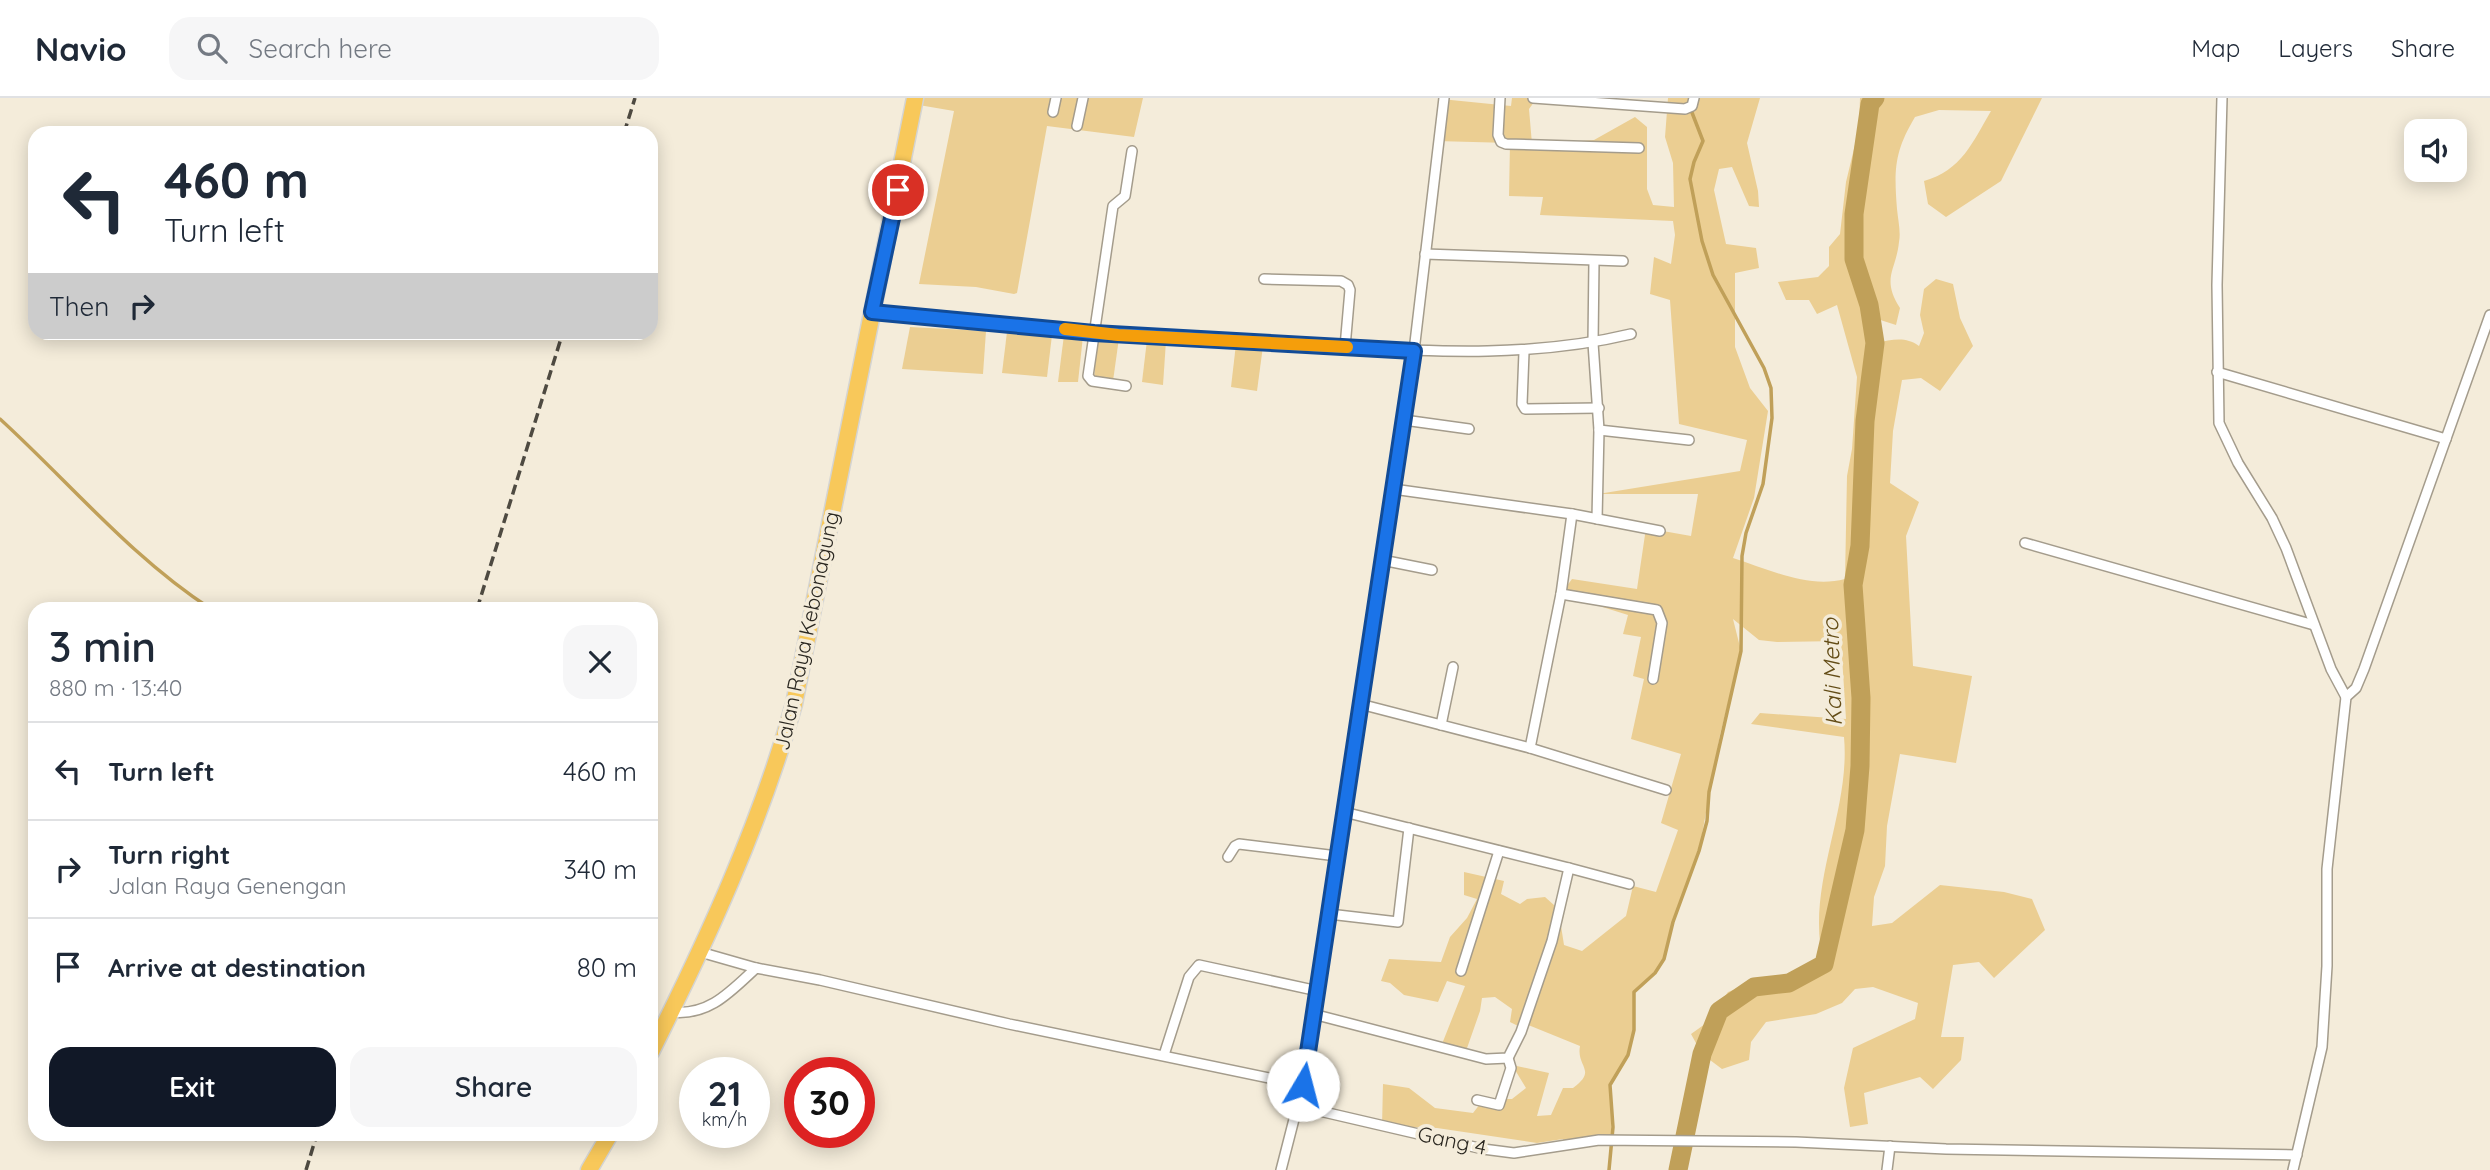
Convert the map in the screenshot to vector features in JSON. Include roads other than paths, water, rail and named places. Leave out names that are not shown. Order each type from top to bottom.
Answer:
[{"type":"highway","name":"Jalan Raya Kebonagung","points":[[658,1038],[727,893],[762,805],[794,704],[852,426],[915,98]]},
{"type":"highway","points":[[589,1170],[606,1141]]},
{"type":"street","points":[[1053,112],[1056,98]]},
{"type":"street","points":[[1077,126],[1083,98]]},
{"type":"street","points":[[1292,1170],[1281,1169],[1302,1086],[1318,991],[1414,351],[1444,98]]},
{"type":"street","points":[[1500,98],[1498,135],[1506,144],[1639,148]]},
{"type":"street","points":[[1532,98],[1685,109],[1692,106],[1694,98]]},
{"type":"street","points":[[2222,98],[2218,423],[2286,548],[2339,688],[2346,698]]},
{"type":"street","points":[[1126,386],[1089,378],[1113,206],[1125,197],[1132,151]]},
{"type":"street","points":[[1425,254],[1623,261]]},
{"type":"street","points":[[1594,261],[1593,343],[1599,408],[1597,519]]},
{"type":"street","points":[[1264,279],[1341,281],[1348,285],[1345,347]]},
{"type":"street","points":[[872,312],[1094,333],[1414,351],[1524,352],[1593,343],[1631,334]]},
{"type":"street","points":[[2293,1170],[2322,1047],[2326,985],[2327,869],[2346,698],[2356,688],[2364,669],[2490,315]]},
{"type":"street","points":[[1524,352],[1522,404],[1525,409],[1599,408]]},
{"type":"street","points":[[2217,372],[2446,439]]},
{"type":"street","points":[[1404,420],[1469,429]]},
{"type":"street","points":[[1599,430],[1689,440]]},
{"type":"street","points":[[1393,489],[1572,514],[1660,531]]},
{"type":"street","points":[[1530,748],[1560,594],[1572,514]]},
{"type":"street","points":[[2025,543],[2314,625]]},
{"type":"street","points":[[1382,560],[1432,570]]},
{"type":"street","points":[[1560,594],[1657,610],[1662,623],[1653,679]]},
{"type":"street","points":[[1441,725],[1453,667]]},
{"type":"street","points":[[1360,704],[1530,748],[1666,790]]},
{"type":"street","points":[[1344,812],[1629,884]]},
{"type":"street","points":[[1329,914],[1398,922],[1409,828]]},
{"type":"street","points":[[1227,857],[1239,844],[1337,856]]},
{"type":"street","points":[[1461,971],[1499,851]]},
{"type":"street","points":[[1477,1100],[1499,1105],[1511,1068],[1508,1058],[1525,1019],[1552,941],[1569,868]]},
{"type":"street","points":[[700,952],[756,968],[820,980],[1006,1024],[1302,1086]]},
{"type":"street","points":[[1164,1055],[1189,977],[1199,965],[1318,991]]},
{"type":"street","points":[[671,1012],[685,1014],[706,1009],[756,968]]},
{"type":"street","points":[[1313,1014],[1486,1059],[1508,1058]]},
{"type":"street","name":"Gang 4","points":[[1298,1104],[1483,1149],[1514,1153],[1608,1141],[2297,1155]]},
{"type":"street","points":[[1887,1170],[1890,1146]]},
{"type":"waterway","name":"Kali Metro","points":[[1678,1170],[1702,1054],[1719,1011],[1754,987],[1789,983],[1824,964],[1855,830],[1861,698],[1853,585],[1860,546],[1865,421],[1875,343],[1869,305],[1854,259],[1854,214],[1870,104],[1875,98]]},
{"type":"waterway","points":[[1609,1170],[1613,1127],[1610,1085],[1628,1055],[1634,1030],[1634,992],[1655,973],[1664,959],[1673,922],[1707,821],[1709,792],[1741,651],[1742,556],[1746,533],[1763,484],[1772,418],[1771,388],[1764,368],[1713,275],[1702,241],[1690,179],[1703,141],[1691,110]]},
{"type":"waterway","points":[[0,419],[128,543],[201,602]]},
{"type":"railway","points":[[626,126],[635,98]]},
{"type":"railway","points":[[479,602],[561,340]]},
{"type":"railway","points":[[306,1170],[315,1141]]}]
